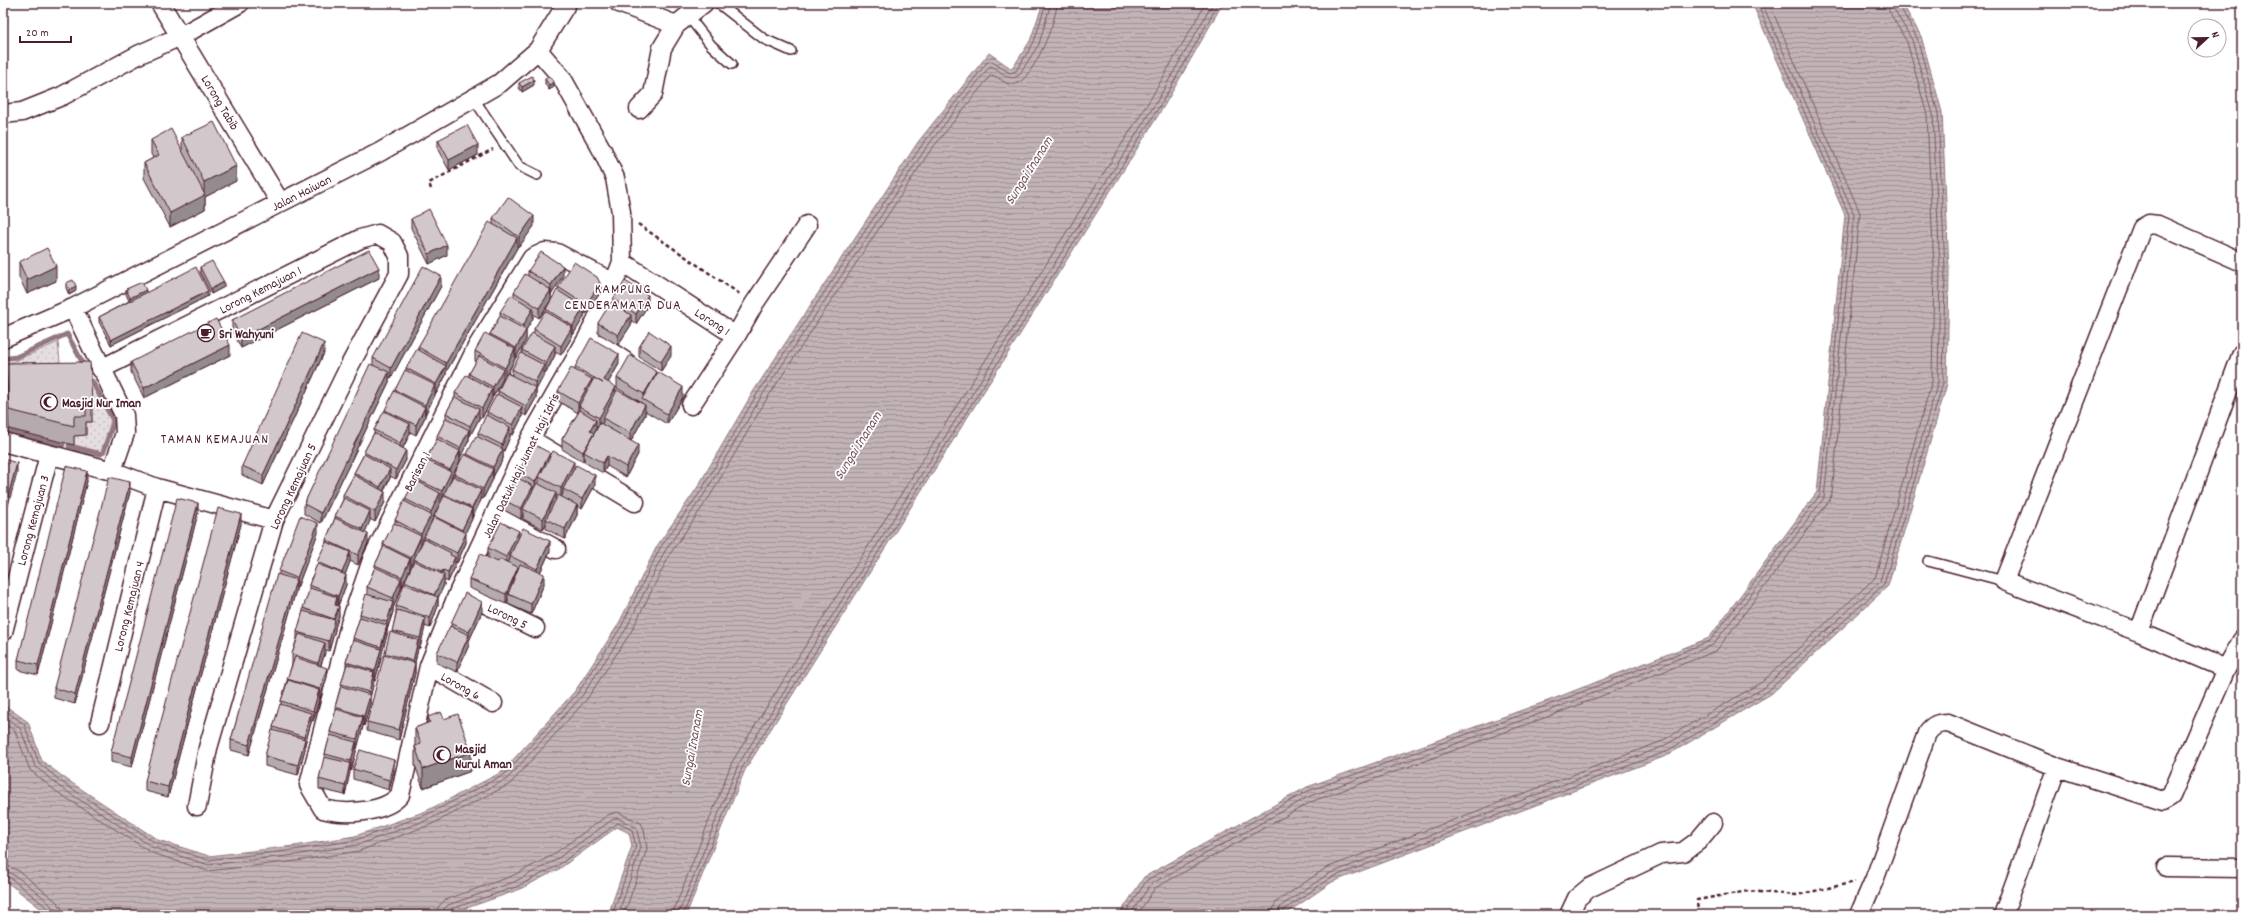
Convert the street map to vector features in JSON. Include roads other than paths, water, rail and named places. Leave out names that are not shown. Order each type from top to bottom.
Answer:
[{"type":"street","name":"Lorong Tabib","points":[[160,3],[280,202]]},
{"type":"street","points":[[3,114],[22,112],[62,96],[140,54],[181,36],[240,3]]},
{"type":"street","name":"Jalan Haiwan","points":[[3,338],[73,308],[380,152],[500,84],[538,50],[567,3]]},
{"type":"street","points":[[619,3],[682,20]]},
{"type":"street","points":[[639,109],[653,94],[662,48],[682,20],[704,3]]},
{"type":"street","name":"Jalan Datuk Haji Jumat Haji Idris","points":[[309,785],[323,809],[337,813],[353,812],[394,802],[400,795],[429,666],[459,590],[530,439],[588,337],[614,283],[622,262],[621,212],[615,178],[602,150],[562,78],[538,50]]},
{"type":"street","points":[[2226,669],[2139,632],[2004,581],[2142,228],[2149,224],[2158,226],[2242,262]]},
{"type":"street","points":[[736,336],[754,304],[807,225]]},
{"type":"street","name":"Lorong Kemajuan 1","points":[[101,369],[360,239],[378,234]]},
{"type":"street","name":"Lorong Kemajuan 5","points":[[197,806],[208,748],[274,520],[351,363],[399,274],[399,256],[392,242],[378,234]]},
{"type":"street","name":"Barisan 1","points":[[309,785],[350,624],[373,557],[477,347],[526,266],[532,258],[545,252],[557,253],[614,283]]},
{"type":"street","name":"Lorong 1","points":[[622,262],[736,336],[691,405]]},
{"type":"street","points":[[73,308],[124,415],[125,433],[112,471]]},
{"type":"street","points":[[588,337],[626,362],[612,391],[641,410]]},
{"type":"street","points":[[2139,632],[2242,353]]},
{"type":"street","points":[[530,439],[635,502]]},
{"type":"street","points":[[3,442],[112,471],[157,488],[274,520]]},
{"type":"street","name":"Lorong Kemajuan 3","points":[[3,632],[50,454]]},
{"type":"street","name":"Lorong Kemajuan 4","points":[[100,724],[157,488]]},
{"type":"street","points":[[495,516],[556,549]]},
{"type":"street","name":"Lorong 5","points":[[459,590],[535,628]]},
{"type":"street","points":[[1859,915],[1875,878],[1927,733],[1932,726],[1940,723],[1948,723],[2057,767],[2162,801],[2171,796],[2226,669],[2242,640]]},
{"type":"street","name":"Lorong 6","points":[[429,666],[493,703]]},
{"type":"street","points":[[2003,915],[2057,767]]},
{"type":"street","points":[[1569,915],[1577,898],[1590,888],[1661,854],[1683,852],[1698,841],[1713,823]]},
{"type":"street","points":[[2166,867],[2242,868]]},
{"type":"lane","points":[[718,3],[764,39],[791,51]]},
{"type":"lane","points":[[682,20],[732,64]]},
{"type":"lane","points":[[474,99],[519,166],[537,175]]},
{"type":"lane","points":[[1928,561],[2004,581]]},
{"type":"water","name":"Sungai Inanam","points":[[1043,3],[1223,3],[1164,106],[745,770],[686,915],[608,915],[632,846],[629,833],[617,827],[559,869],[518,890],[447,915],[49,915],[3,879],[3,704],[28,722],[42,761],[66,779],[158,840],[209,856],[294,846],[355,836],[426,811],[502,772],[575,691],[618,625],[657,546],[697,488],[753,392],[918,142],[989,53],[1012,69],[1030,41]]},
{"type":"water","points":[[1752,3],[1902,3],[1921,36],[1942,112],[1949,270],[1947,384],[1888,586],[1771,694],[1666,756],[1332,882],[1284,915],[1119,915],[1144,877],[1307,787],[1553,699],[1709,638],[1817,492],[1845,215]]},
{"type":"waterway","points":[[3,359],[16,357],[67,334],[85,367]]},
{"type":"waterway","points":[[69,446],[101,454],[104,451],[114,421],[92,381]]},
{"type":"waterway","points":[[3,430],[63,445]]},
{"type":"place","name":"Sri Wahyuni","points":[[206,333]]},
{"type":"place","name":"Masjid Nur Iman","points":[[49,402]]},
{"type":"place","name":"Masjid Nurul Aman","points":[[442,755]]},
{"type":"district","name":"KAMPUNG CENDERAMATA DUA","points":[[623,296]]},
{"type":"district","name":"TAMAN KEMAJUAN","points":[[215,438]]}]
